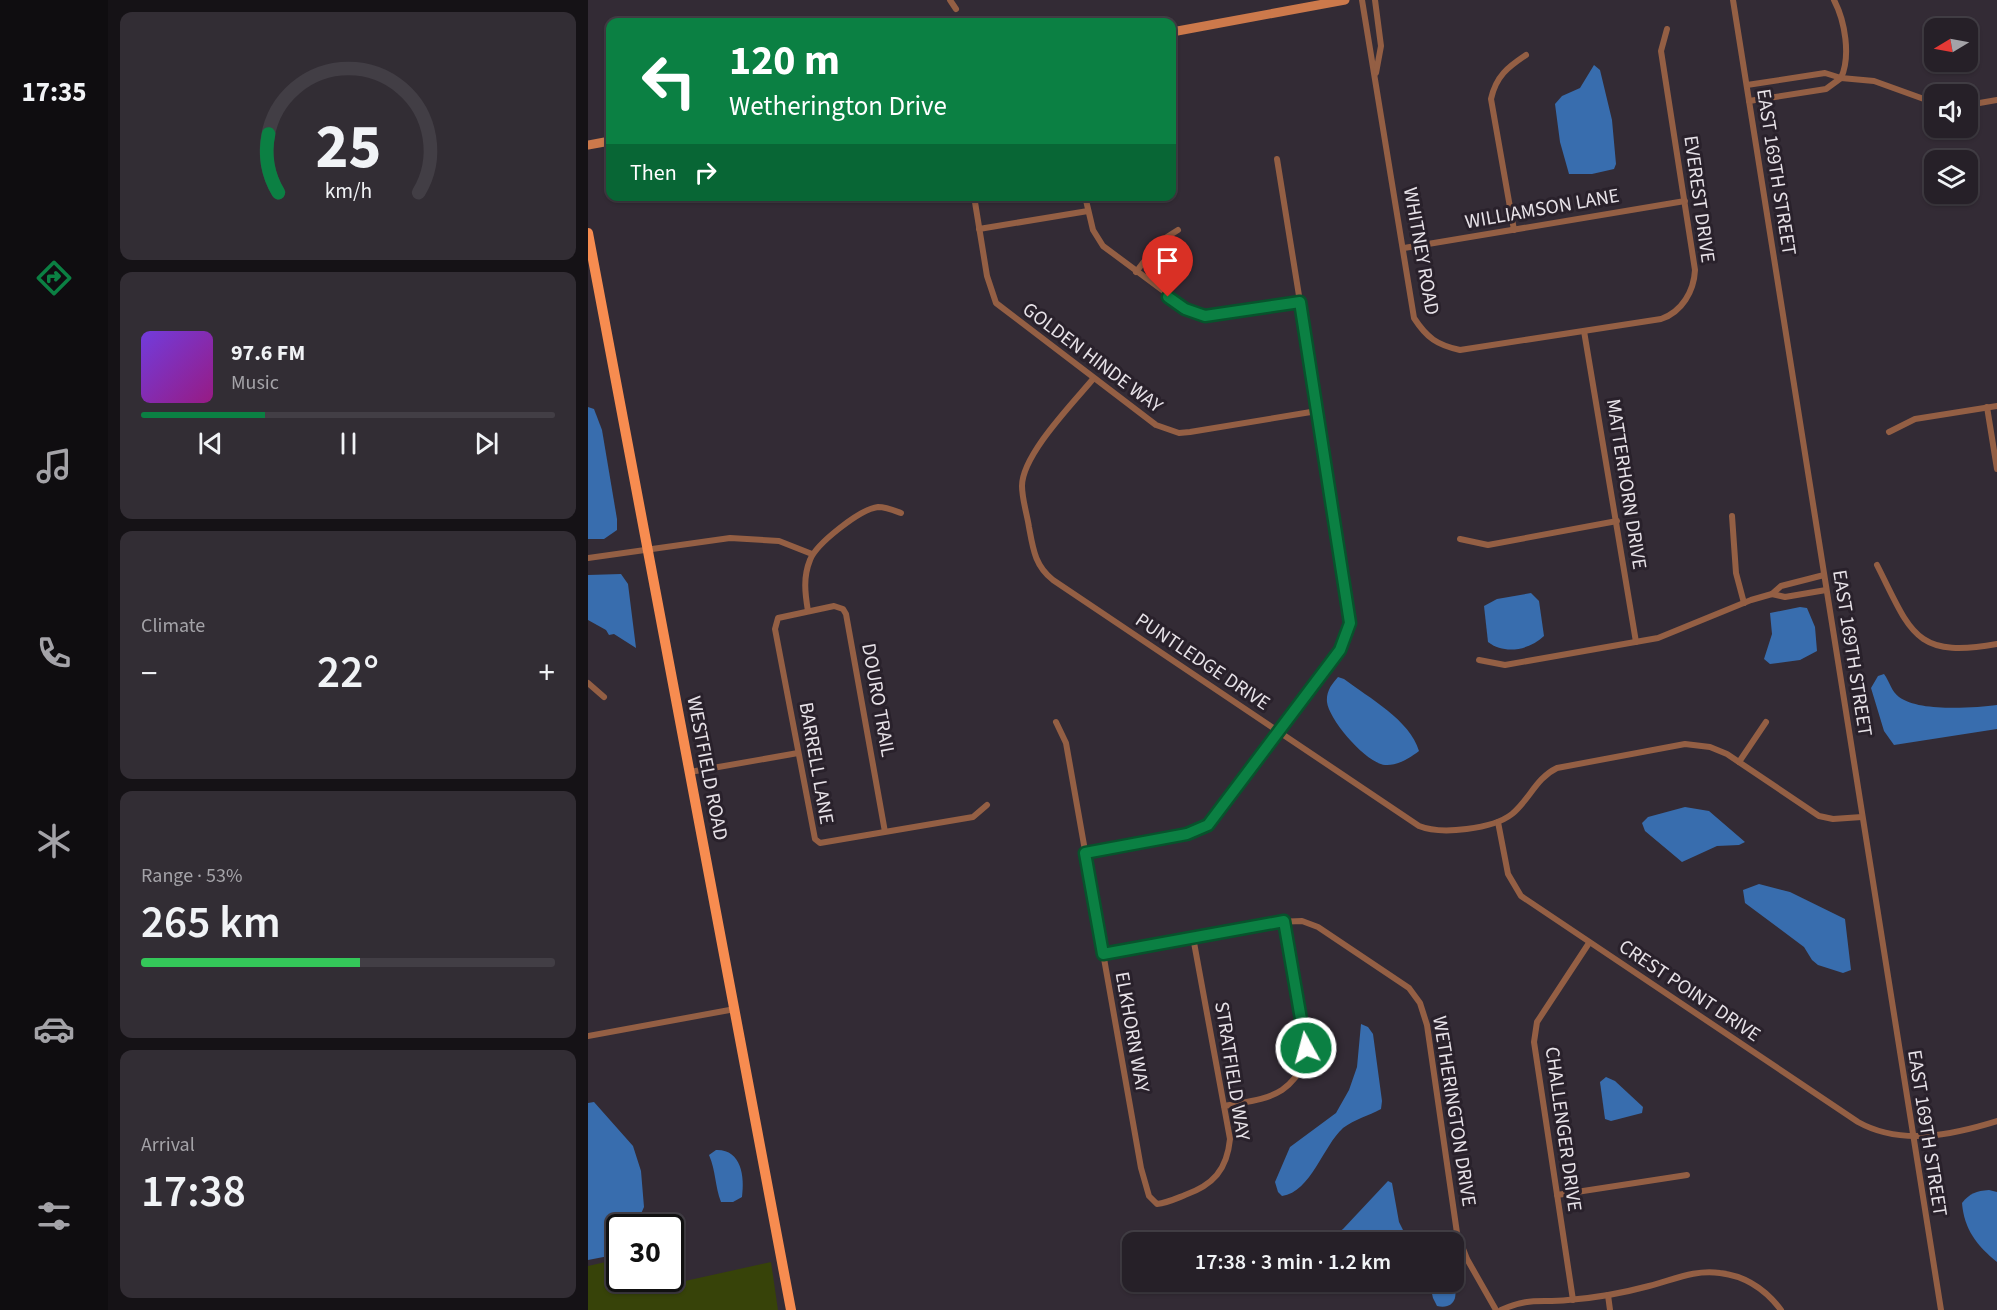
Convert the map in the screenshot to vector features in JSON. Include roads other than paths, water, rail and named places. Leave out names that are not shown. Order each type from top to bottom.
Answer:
[{"type":"main road","name":"WESTFIELD ROAD","points":[[588,233],[791,1310]]},
{"type":"street","points":[[950,0],[956,9]]},
{"type":"street","points":[[1176,31],[1345,0]]},
{"type":"street","name":"WHITNEY ROAD","points":[[1362,0],[1414,318],[1428,338],[1441,346],[1460,350],[1584,331]]},
{"type":"street","name":"WHITNEY ROAD","points":[[1375,0],[1381,46],[1376,80]]},
{"type":"street","name":"EAST 169TH STREET","points":[[1733,0],[1941,1310]]},
{"type":"street","points":[[1749,101],[1826,88],[1841,78],[1845,66],[1845,41],[1841,17],[1834,0]]},
{"type":"street","name":"EVEREST DRIVE","points":[[1584,331],[1661,319],[1684,304],[1694,282],[1695,270],[1661,51],[1667,29]]},
{"type":"street","points":[[1514,230],[1491,99],[1495,84],[1505,69],[1526,55]]},
{"type":"street","points":[[1747,85],[1825,73],[1841,78],[1874,81],[1924,99]]},
{"type":"street","points":[[1978,103],[1997,100]]},
{"type":"street","points":[[588,145],[606,142]]},
{"type":"street","points":[[1085,853],[1200,830],[1214,819],[1340,650],[1350,623],[1277,159]]},
{"type":"street","name":"GOLDEN HINDE WAY","points":[[975,201],[991,292],[996,303],[1156,425],[1179,433],[1317,411]]},
{"type":"street","points":[[1086,201],[1099,242],[1185,309],[1199,315],[1219,315],[1300,302]]},
{"type":"street","name":"WILLIAMSON LANE","points":[[1404,248],[1685,201]]},
{"type":"street","points":[[980,230],[1088,211]]},
{"type":"street","points":[[1136,272],[1159,242],[1178,230]]},
{"type":"street","name":"MATTERHORN DRIVE","points":[[1584,331],[1636,642]]},
{"type":"street","name":"PUNTLEDGE DRIVE","points":[[1093,379],[1051,431],[1025,470],[1022,486],[1032,545],[1040,568],[1053,580],[1428,830],[1443,832],[1498,822],[1514,813],[1543,777],[1562,767],[1685,744],[1710,747],[1739,762],[1819,816],[1833,819],[1862,817]]},
{"type":"street","points":[[1889,432],[1916,419],[1997,406]]},
{"type":"street","points":[[1987,407],[1997,469]]},
{"type":"street","points":[[808,610],[806,575],[812,554],[828,538],[860,514],[877,507],[901,513]]},
{"type":"street","points":[[1732,516],[1736,573],[1744,603]]},
{"type":"street","points":[[1460,539],[1488,545],[1617,521]]},
{"type":"street","points":[[588,558],[730,538],[779,541],[812,554]]},
{"type":"street","points":[[1877,565],[1903,617],[1923,639],[1953,650],[1997,644]]},
{"type":"street","points":[[1479,660],[1504,665],[1658,638],[1772,594],[1781,586],[1824,575]]},
{"type":"street","points":[[1772,594],[1785,597],[1826,590]]},
{"type":"street","name":"DOURO TRAIL","points":[[808,610],[834,606],[843,609],[846,614],[885,832]]},
{"type":"street","name":"BARRELL LANE","points":[[808,610],[782,616],[774,625],[814,839],[820,843],[973,817],[987,805]]},
{"type":"street","points":[[588,683],[604,697]]},
{"type":"street","name":"ELKHORN WAY","points":[[1056,722],[1066,743],[1139,1159],[1149,1196],[1157,1204]]},
{"type":"street","points":[[1739,762],[1766,722]]},
{"type":"street","points":[[690,772],[798,753]]},
{"type":"street","name":"CREST POINT DRIVE","points":[[1498,822],[1508,874],[1516,891],[1858,1122],[1892,1136],[1913,1138]]},
{"type":"street","points":[[1224,1106],[1264,1098],[1281,1090],[1296,1077],[1304,1062],[1305,1031],[1284,921]]},
{"type":"street","name":"WETHERINGTON DRIVE","points":[[1103,954],[1284,921],[1302,921],[1318,927],[1405,985],[1420,1003],[1427,1025],[1457,1233],[1467,1259],[1496,1310]]},
{"type":"street","name":"STRATFIELD WAY","points":[[1157,1204],[1202,1188],[1221,1174],[1229,1152],[1230,1140],[1193,937]]},
{"type":"street","name":"CHALLENGER DRIVE","points":[[1573,1300],[1534,1035],[1538,1022],[1590,943]]},
{"type":"street","points":[[588,1036],[735,1009]]},
{"type":"street","points":[[1913,1138],[1997,1121]]},
{"type":"street","points":[[1557,1195],[1687,1175]]},
{"type":"street","points":[[1501,1310],[1532,1300],[1573,1300],[1608,1295],[1639,1289],[1691,1273],[1712,1272],[1733,1276],[1753,1284],[1781,1310]]},
{"type":"street","points":[[1608,1295],[1610,1310]]},
{"type":"water","points":[[1594,65],[1600,70],[1612,120],[1616,164],[1614,169],[1592,174],[1569,174],[1560,142],[1555,104],[1562,96],[1580,88]]},
{"type":"water","points":[[588,407],[594,409],[602,430],[617,519],[617,530],[604,539],[588,539]]},
{"type":"water","points":[[621,574],[628,584],[636,648],[614,634],[609,635],[606,630],[588,620],[588,575]]},
{"type":"water","points":[[1531,593],[1539,601],[1544,636],[1531,645],[1509,650],[1488,642],[1484,606],[1497,599]]},
{"type":"water","points":[[1800,607],[1807,608],[1815,627],[1817,651],[1800,660],[1770,664],[1764,659],[1772,634],[1770,613]]},
{"type":"water","points":[[1884,674],[1894,692],[1908,702],[1946,708],[1997,705],[1997,729],[1894,745],[1884,731],[1871,688],[1878,676]]},
{"type":"water","points":[[1338,677],[1388,710],[1407,729],[1419,751],[1399,763],[1385,765],[1368,757],[1359,749],[1341,729],[1329,710],[1328,691]]},
{"type":"water","points":[[1685,807],[1709,811],[1745,842],[1739,845],[1717,846],[1682,862],[1645,831],[1642,823],[1648,817]]},
{"type":"water","points":[[1759,884],[1790,892],[1845,919],[1851,970],[1843,973],[1818,965],[1804,947],[1745,903],[1743,890]]},
{"type":"water","points":[[1361,1024],[1368,1027],[1373,1034],[1382,1101],[1381,1109],[1343,1128],[1301,1186],[1292,1193],[1282,1196],[1275,1182],[1290,1147],[1336,1113],[1349,1090],[1357,1067]]},
{"type":"water","points":[[1606,1077],[1615,1081],[1643,1107],[1642,1113],[1611,1121],[1605,1119],[1600,1082]]},
{"type":"water","points":[[594,1102],[633,1146],[641,1171],[644,1207],[641,1214],[606,1214],[606,1257],[588,1260],[588,1103]]},
{"type":"water","points":[[716,1150],[731,1154],[736,1159],[742,1173],[742,1197],[733,1202],[721,1202],[719,1196],[709,1155]]},
{"type":"water","points":[[1388,1181],[1392,1183],[1399,1222],[1404,1232],[1339,1232]]},
{"type":"water","points":[[1989,1190],[1997,1192],[1997,1262],[1983,1250],[1973,1236],[1963,1212],[1962,1203],[1974,1193]]},
{"type":"water","points":[[1432,1292],[1455,1292],[1454,1300],[1448,1306],[1437,1306]]}]
